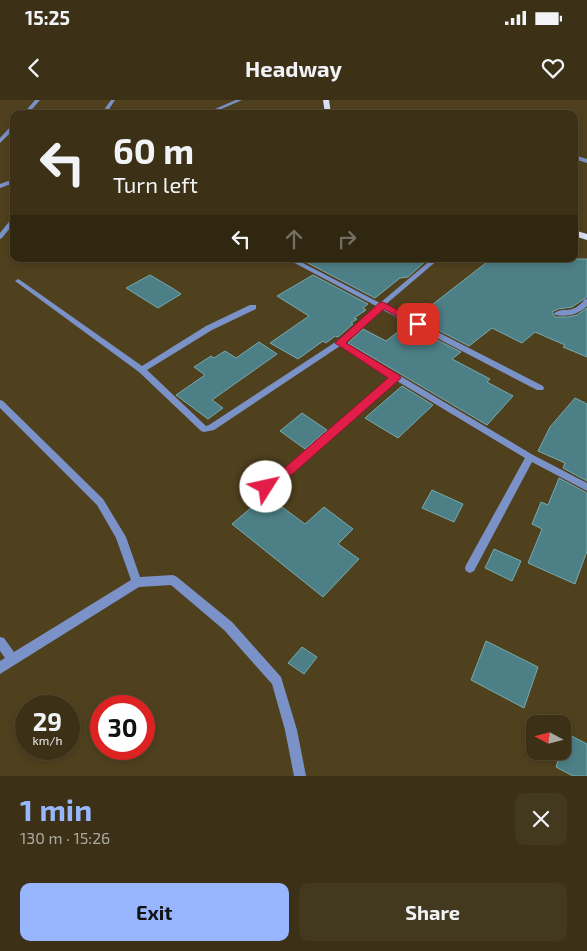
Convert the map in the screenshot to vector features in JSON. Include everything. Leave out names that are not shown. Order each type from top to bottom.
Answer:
[{"type":"street","points":[[29,110],[38,100]]},
{"type":"street","points":[[214,110],[240,100]]},
{"type":"street","points":[[0,141],[10,130]]},
{"type":"street","points":[[0,237],[10,224]]},
{"type":"street","points":[[296,262],[383,305],[540,388]]},
{"type":"street","points":[[18,281],[142,370],[202,428],[208,429],[340,343],[433,262]]},
{"type":"street","points":[[558,313],[575,312],[587,301]]},
{"type":"street","points":[[142,370],[209,328],[253,307]]},
{"type":"street","points":[[340,343],[395,378],[587,487]]},
{"type":"street","points":[[266,487],[298,463],[395,378]]},
{"type":"street","points":[[0,403],[100,502],[121,537],[137,582]]},
{"type":"street","points":[[470,568],[530,456]]},
{"type":"street","points":[[0,668],[137,582],[173,580],[228,626],[277,681],[291,730],[300,776]]},
{"type":"street","points":[[0,642],[13,660]]},
{"type":"building","points":[[578,259],[587,259],[587,297],[572,307],[552,312],[555,317],[568,317],[577,315],[587,308],[587,357],[535,332],[522,343],[492,328],[469,346],[415,318],[487,262],[578,262]]},
{"type":"building","points":[[306,262],[425,262],[408,277],[400,278],[375,298]]},
{"type":"building","points":[[150,275],[181,294],[158,308],[126,288]]},
{"type":"building","points":[[313,275],[368,304],[363,308],[366,310],[354,318],[357,319],[338,337],[335,336],[326,343],[323,341],[298,359],[270,343],[309,316],[277,296]]},
{"type":"building","points":[[407,325],[461,352],[452,359],[490,379],[487,382],[513,396],[487,425],[348,343],[363,329],[386,341]]},
{"type":"building","points":[[259,342],[277,354],[212,400],[223,408],[208,419],[176,395],[205,375],[194,367],[211,356],[214,358],[225,351],[236,358]]},
{"type":"building","points":[[402,386],[433,405],[398,438],[365,418]]},
{"type":"building","points":[[575,398],[587,404],[587,481],[563,468],[565,463],[538,451],[550,427]]},
{"type":"building","points":[[302,413],[327,430],[305,449],[280,431]]},
{"type":"building","points":[[559,478],[587,493],[587,551],[575,584],[528,563],[542,529],[532,524],[541,502],[548,505]]},
{"type":"building","points":[[432,490],[463,504],[454,522],[422,508]]},
{"type":"building","points":[[266,495],[305,524],[324,507],[353,529],[338,544],[359,559],[323,597],[232,524]]},
{"type":"building","points":[[494,549],[521,561],[512,581],[485,568]]},
{"type":"building","points":[[486,641],[538,667],[524,708],[471,680]]},
{"type":"building","points":[[302,647],[317,657],[304,674],[288,663]]},
{"type":"building","points":[[571,736],[587,744],[587,776],[573,776],[556,767],[558,760],[571,760]]},
{"type":"route","points":[[266,487],[285,474],[395,378],[340,343],[366,318],[383,305],[418,324]]}]
